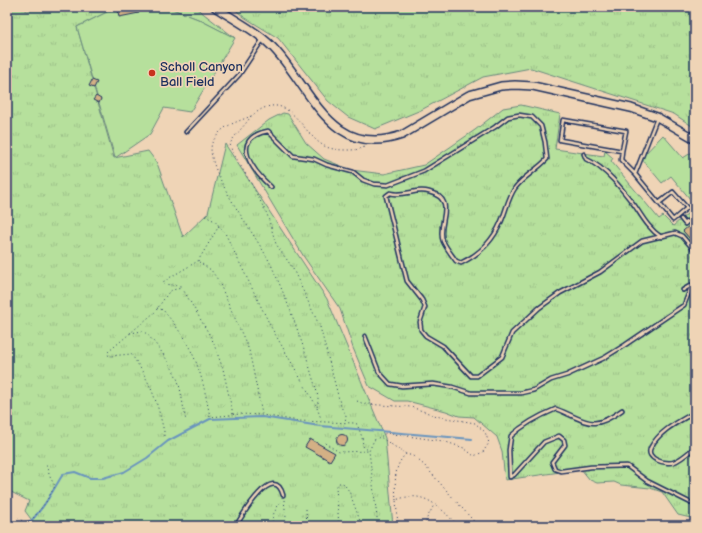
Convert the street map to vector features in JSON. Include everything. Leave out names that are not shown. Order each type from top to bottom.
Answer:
[{"type":"street","points":[[215,7],[263,39],[278,52],[328,120],[351,135],[373,140],[390,139],[402,135],[469,95],[501,86],[515,85],[533,86],[611,102],[657,117],[695,139]]},
{"type":"lane","points":[[186,132],[239,75],[263,39]]},
{"type":"lane","points":[[270,187],[249,163],[246,154],[246,147],[258,133],[268,131],[293,156],[314,159],[327,165],[353,172],[362,180],[374,184],[388,185],[424,171],[495,127],[508,117],[519,114],[532,117],[541,126],[547,159],[538,169],[521,181],[515,189],[501,223],[492,240],[483,249],[466,261],[461,263],[456,262],[442,240],[446,208],[444,202],[438,196],[428,192],[415,191],[399,196],[390,193],[386,196],[407,281],[422,300],[425,308],[420,322],[421,330],[426,336],[443,346],[471,376],[477,376],[502,357],[512,333],[539,308],[560,293],[600,272],[642,241],[675,233],[682,236],[695,251]]},
{"type":"lane","points":[[635,174],[657,117]]},
{"type":"lane","points":[[622,151],[560,140],[563,120],[626,131],[622,151],[622,160],[673,220],[687,208],[673,192],[659,203]]},
{"type":"lane","points":[[584,154],[586,159],[593,162],[621,189],[645,222],[661,237]]},
{"type":"lane","points":[[681,219],[684,224],[693,216],[695,217]]},
{"type":"lane","points":[[683,290],[693,284]]},
{"type":"lane","points":[[364,336],[379,372],[390,384],[402,386],[433,384],[452,387],[471,393],[521,393],[534,390],[550,380],[568,375],[604,358],[625,345],[684,305],[693,284]]},
{"type":"lane","points":[[622,410],[613,417],[596,423],[584,422],[556,409],[539,415],[522,426],[511,436],[509,450],[510,477],[514,475],[544,442],[559,436],[564,440],[565,445],[552,462],[555,469],[561,472],[591,467],[627,466],[647,481],[695,506]]},
{"type":"lane","points":[[695,412],[665,431],[650,447],[650,452],[652,456],[663,462],[673,462],[695,447]]},
{"type":"lane","points":[[236,526],[250,504],[267,486],[273,483],[277,484],[281,488],[283,495]]},
{"type":"path","points":[[316,407],[317,394],[307,359],[273,268],[255,236],[234,206],[215,166],[211,151],[212,142],[220,132],[228,126],[252,116],[264,108],[273,106],[288,109],[307,131],[321,144],[335,150],[363,148],[373,140]]},
{"type":"path","points":[[252,116],[232,140],[230,144],[232,151],[252,185],[266,214],[276,244],[292,267],[320,327],[341,407],[346,415],[345,423]]},
{"type":"path","points":[[205,216],[215,221],[225,233],[249,279],[271,327],[316,407],[322,422]]},
{"type":"path","points":[[219,226],[198,261],[164,281],[163,284],[177,284],[182,288],[212,339],[223,369],[233,415]]},
{"type":"path","points":[[198,261],[211,270],[218,280],[249,350],[262,415]]},
{"type":"path","points":[[165,436],[158,405],[146,375],[131,354],[110,356],[108,355],[108,352],[155,312],[168,293],[172,290],[182,288]]},
{"type":"path","points":[[157,308],[163,310],[192,349],[199,364],[210,417],[262,415],[322,422],[354,423],[360,432],[363,446],[370,451]]},
{"type":"path","points":[[130,333],[143,331],[149,335],[171,368],[178,380],[186,421]]},
{"type":"path","points":[[357,401],[364,404],[411,408],[475,423],[485,432],[489,443],[483,452],[474,456],[464,448],[443,441],[386,433],[374,440],[370,451],[378,526]]},
{"type":"path","points":[[380,437],[406,454],[413,456],[424,465],[478,526]]},
{"type":"path","points":[[325,443],[339,452],[370,451]]},
{"type":"path","points":[[398,526],[395,483],[400,459],[406,454]]},
{"type":"path","points":[[27,525],[46,502],[55,486],[50,477],[46,464]]},
{"type":"path","points":[[338,526],[336,487],[339,483],[343,483],[349,491],[362,526]]},
{"type":"path","points":[[272,526],[274,515],[283,495]]},
{"type":"path","points":[[283,495],[287,526]]},
{"type":"path","points":[[396,500],[408,495],[424,497],[444,512],[458,526]]},
{"type":"path","points":[[425,526],[434,504]]},
{"type":"path","points":[[306,509],[307,526]]},
{"type":"green space","points":[[7,7],[16,7],[28,11],[35,7],[117,7],[77,27],[114,158],[148,151],[157,163],[183,237],[208,213],[225,144],[327,299],[385,438],[393,526],[41,526],[34,523],[25,511],[29,501],[11,492],[7,494]]},
{"type":"green space","name":"Scholl Canyon Ball Field","points":[[117,7],[167,7],[198,19],[235,38],[190,112],[164,108],[150,134],[115,158],[77,27]]},
{"type":"green space","points":[[167,7],[195,7],[235,38],[198,19]]},
{"type":"green space","points":[[232,7],[695,7],[695,128],[674,114],[531,68],[483,77],[421,110],[375,129],[348,117],[328,101],[278,38],[244,17]]},
{"type":"green space","points":[[521,105],[560,114],[555,149],[604,156],[605,151],[613,158],[611,161],[659,219],[663,216],[673,226],[695,207],[695,519],[678,515],[662,492],[650,488],[621,485],[614,482],[597,483],[590,480],[581,469],[505,480],[502,451],[497,437],[474,417],[459,416],[446,411],[407,401],[395,401],[369,386],[353,348],[340,309],[304,257],[237,145],[269,120],[283,113],[288,114],[306,143],[324,159],[351,170],[384,174],[424,165],[475,130],[503,108]]},
{"type":"green space","points":[[663,135],[683,158],[694,151],[695,153],[695,205],[671,176],[662,183],[641,158]]},
{"type":"building","points":[[124,7],[137,7],[139,13],[119,17],[118,11],[125,10]]},
{"type":"building","points":[[92,80],[97,82],[94,88],[89,86]]},
{"type":"building","points":[[96,96],[101,99],[99,103],[93,100]]},
{"type":"building","points":[[690,225],[695,231],[695,237],[691,240],[683,231]]},
{"type":"building","points":[[342,434],[346,436],[348,440],[346,444],[342,446],[338,444],[336,440],[338,436]]},
{"type":"building","points":[[310,439],[335,453],[330,461],[305,447]]},
{"type":"waterway","points":[[27,525],[43,507],[63,474],[75,472],[90,478],[103,478],[124,472],[147,458],[168,441],[210,419],[262,417],[320,426],[472,439]]},
{"type":"place","name":"Scholl Canyon Ball Field","points":[[152,73]]}]
